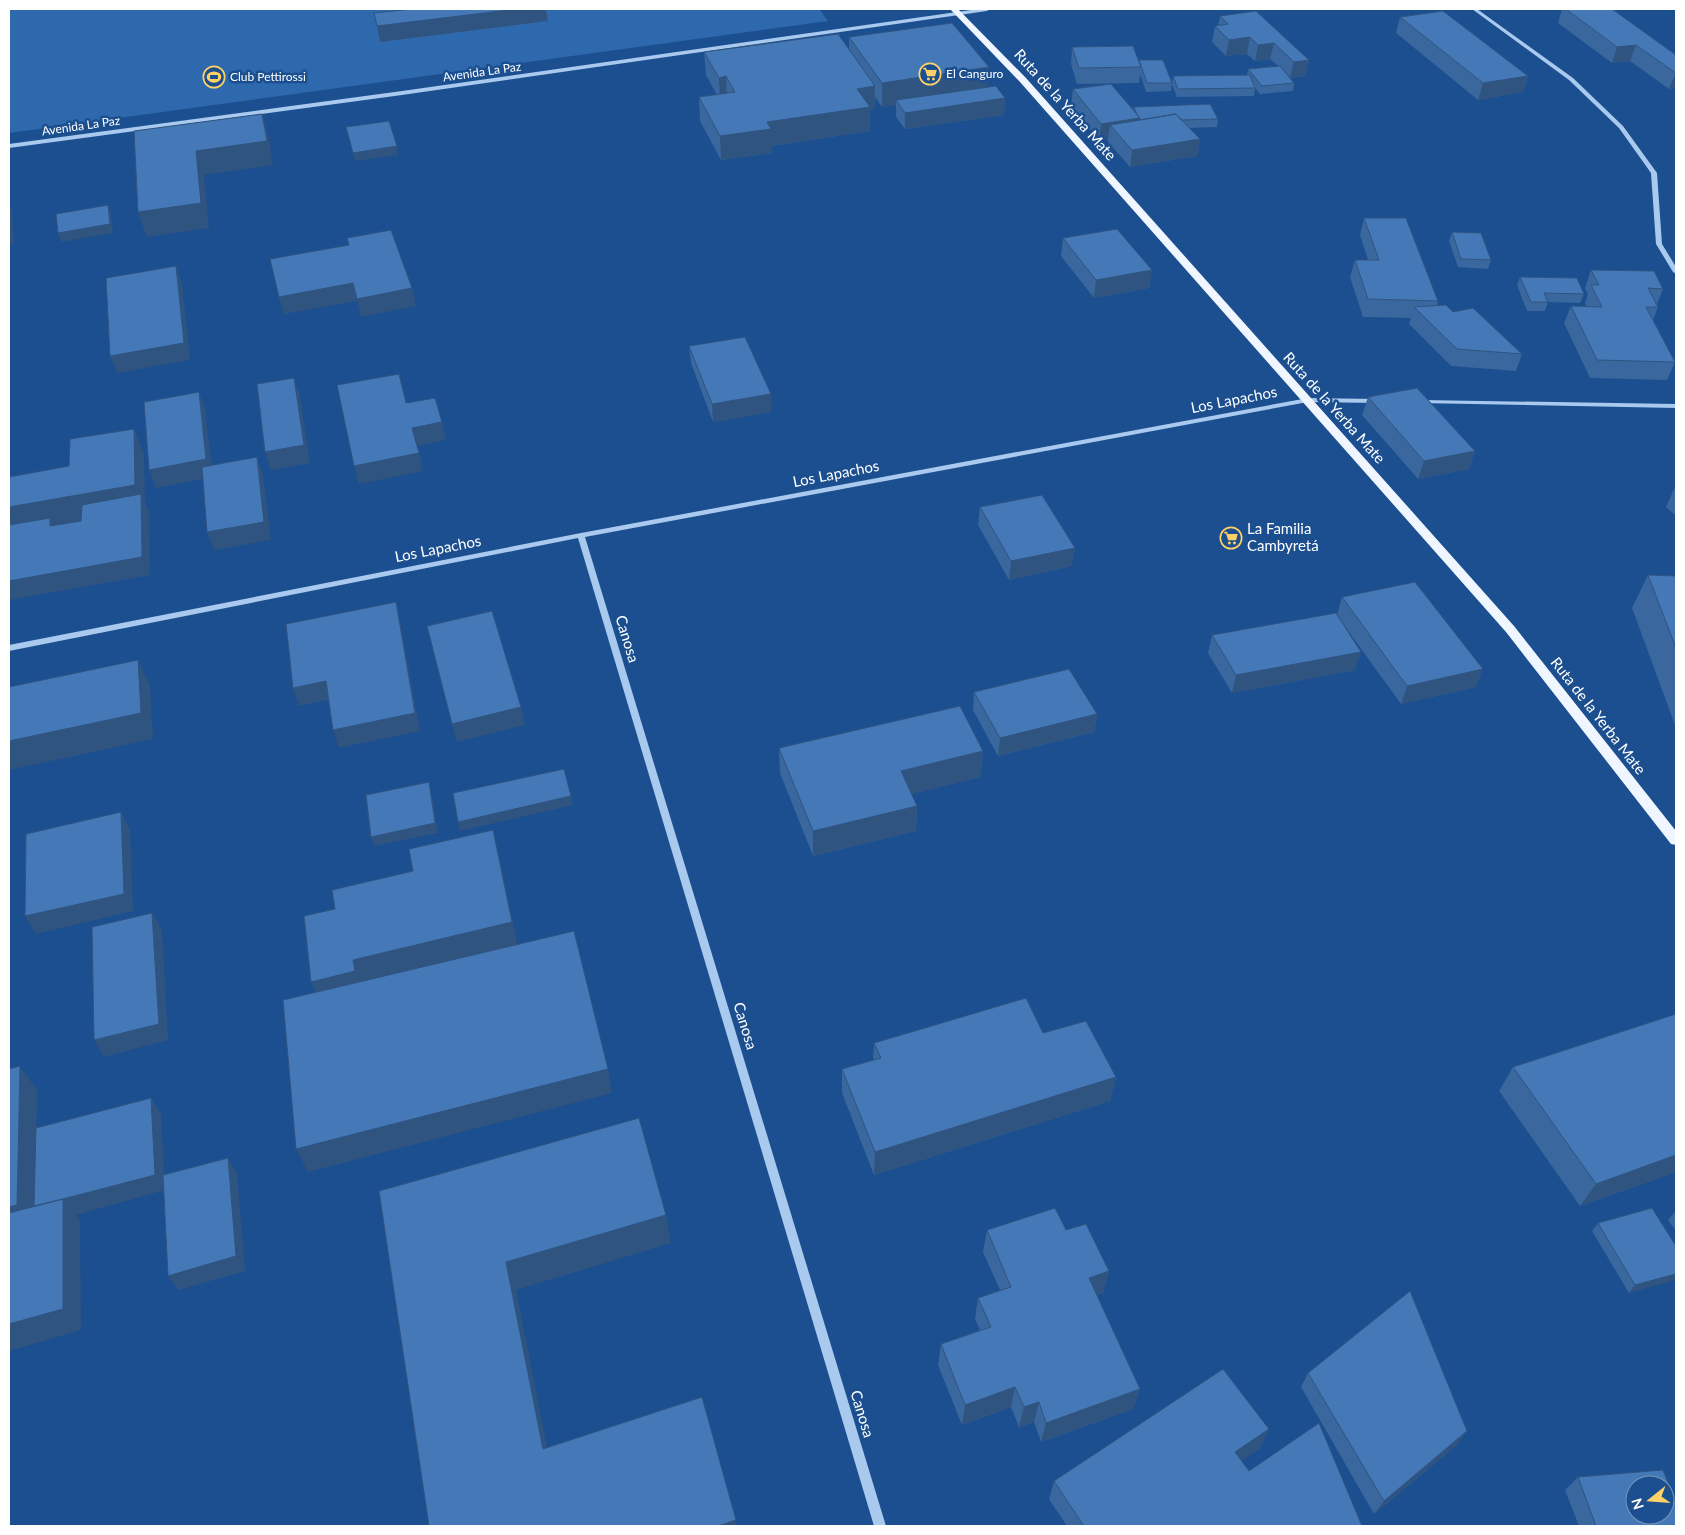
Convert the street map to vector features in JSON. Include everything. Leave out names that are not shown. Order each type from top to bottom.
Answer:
[{"type":"main road","name":"Ruta de la Yerba Mate","points":[[956,11],[1024,80],[1510,629],[1676,840]]},
{"type":"street","name":"Avenida La Paz","points":[[9,146],[402,94],[956,11],[987,9]]},
{"type":"street","points":[[1474,9],[1571,79],[1621,128],[1654,174],[1659,244],[1676,272]]},
{"type":"street","name":"Los Lapachos","points":[[9,648],[580,535],[1308,400],[1387,401]]},
{"type":"street","points":[[1407,402],[1676,406]]},
{"type":"street","name":"Canosa","points":[[580,535],[880,1526]]},
{"type":"shaded area","name":"Club Pettirossi","points":[[9,9],[819,9],[828,21],[9,133]]},
{"type":"building","points":[[412,9],[517,9],[377,26],[374,13]]},
{"type":"building","points":[[1566,9],[1612,9],[1676,55],[1676,73],[1636,45],[1617,47]]},
{"type":"building","points":[[1256,11],[1309,60],[1294,62],[1274,43],[1258,45],[1250,37],[1229,40],[1215,26],[1228,24],[1220,16]]},
{"type":"building","points":[[1443,11],[1528,76],[1483,83],[1400,17]]},
{"type":"building","points":[[952,23],[989,67],[882,83],[849,37]]},
{"type":"building","points":[[838,34],[875,86],[857,89],[870,107],[767,122],[771,129],[720,136],[699,97],[735,92],[726,76],[719,78],[704,52]]},
{"type":"building","points":[[1133,46],[1141,67],[1079,68],[1072,47]]},
{"type":"building","points":[[1139,60],[1163,60],[1172,83],[1147,83]]},
{"type":"building","points":[[1280,66],[1294,83],[1262,86],[1248,69]]},
{"type":"building","points":[[1250,75],[1255,88],[1178,89],[1173,76]]},
{"type":"building","points":[[1111,84],[1140,118],[1101,124],[1073,89]]},
{"type":"building","points":[[996,86],[1005,98],[905,113],[896,100]]},
{"type":"building","points":[[1210,104],[1218,119],[1181,120],[1176,114],[1140,120],[1134,107]]},
{"type":"building","points":[[262,114],[267,141],[196,151],[201,203],[138,212],[134,131]]},
{"type":"building","points":[[1176,114],[1200,139],[1132,150],[1110,125]]},
{"type":"building","points":[[389,121],[397,146],[353,153],[346,127]]},
{"type":"building","points":[[108,205],[110,224],[58,233],[56,214]]},
{"type":"building","points":[[1364,218],[1406,218],[1438,301],[1368,299],[1355,260],[1379,260]]},
{"type":"building","points":[[1117,229],[1152,270],[1096,280],[1063,238]]},
{"type":"building","points":[[391,230],[412,288],[357,299],[353,283],[279,297],[270,259],[349,245],[347,238]]},
{"type":"building","points":[[1452,232],[1481,233],[1491,260],[1461,259]]},
{"type":"building","points":[[176,266],[184,343],[110,356],[106,278]]},
{"type":"building","points":[[1591,270],[1654,271],[1663,289],[1648,288],[1658,307],[1646,307],[1675,362],[1597,360],[1571,306],[1602,307],[1591,285],[1599,285]]},
{"type":"building","points":[[1520,277],[1577,278],[1584,294],[1544,293],[1548,302],[1531,302]]},
{"type":"building","points":[[1446,305],[1453,312],[1473,308],[1522,354],[1457,349],[1414,307]]},
{"type":"building","points":[[745,337],[771,394],[712,404],[689,346]]},
{"type":"building","points":[[399,374],[406,403],[435,398],[442,422],[412,428],[419,453],[354,466],[337,385]]},
{"type":"building","points":[[294,378],[304,445],[265,452],[257,384]]},
{"type":"building","points":[[1417,388],[1475,451],[1424,461],[1368,397]]},
{"type":"building","points":[[199,392],[206,459],[149,470],[144,402]]},
{"type":"building","points":[[134,429],[135,485],[9,507],[9,477],[69,466],[70,439]]},
{"type":"building","points":[[257,457],[264,522],[207,532],[202,467]]},
{"type":"building","points":[[141,494],[142,557],[9,581],[9,525],[50,518],[50,526],[81,521],[82,505]]},
{"type":"building","points":[[1042,495],[1075,548],[1011,561],[980,507]]},
{"type":"building","points":[[1648,575],[1676,576],[1676,648]]},
{"type":"building","points":[[1415,582],[1483,669],[1407,686],[1342,597]]},
{"type":"building","points":[[396,602],[415,713],[333,730],[326,681],[293,688],[286,624]]},
{"type":"building","points":[[492,611],[521,707],[452,724],[427,626]]},
{"type":"building","points":[[1336,613],[1361,652],[1236,675],[1212,635]]},
{"type":"building","points":[[138,660],[141,713],[9,741],[9,687]]},
{"type":"building","points":[[1069,669],[1097,714],[1000,738],[974,692]]},
{"type":"building","points":[[960,706],[983,751],[901,771],[917,806],[813,831],[779,748]]},
{"type":"building","points":[[564,769],[571,796],[458,822],[453,793]]},
{"type":"building","points":[[429,782],[435,823],[371,837],[366,795]]},
{"type":"building","points":[[121,812],[124,894],[25,916],[26,834]]},
{"type":"building","points":[[493,830],[512,922],[353,960],[355,971],[311,982],[304,916],[335,909],[332,890],[413,871],[409,849]]},
{"type":"building","points":[[152,913],[159,1024],[94,1040],[92,927]]},
{"type":"building","points":[[574,931],[608,1069],[296,1149],[283,1000]]},
{"type":"building","points":[[1026,998],[1043,1033],[1086,1021],[1116,1077],[875,1152],[842,1069],[881,1058],[874,1043]]},
{"type":"building","points":[[1676,1014],[1676,1155],[1596,1184],[1513,1067]]},
{"type":"building","points":[[20,1066],[17,1205],[9,1207],[9,1069]]},
{"type":"building","points":[[151,1098],[155,1175],[34,1206],[36,1128]]},
{"type":"building","points":[[639,1118],[666,1215],[506,1262],[543,1449],[702,1397],[736,1520],[718,1526],[429,1526],[379,1191]]},
{"type":"building","points":[[228,1158],[236,1256],[168,1276],[163,1175]]},
{"type":"building","points":[[63,1199],[63,1309],[9,1324],[9,1213]]},
{"type":"building","points":[[1055,1208],[1066,1230],[1086,1224],[1109,1271],[1089,1278],[1140,1389],[1046,1423],[1039,1402],[1024,1407],[1015,1387],[965,1405],[941,1344],[991,1327],[978,1298],[1011,1287],[987,1230]]},
{"type":"building","points":[[1652,1208],[1676,1246],[1676,1274],[1635,1285],[1598,1223]]},
{"type":"building","points":[[1410,1291],[1467,1431],[1384,1501],[1308,1373]]},
{"type":"building","points":[[1223,1369],[1269,1429],[1235,1452],[1249,1471],[1319,1423],[1362,1526],[1084,1526],[1054,1481]]},
{"type":"building","points":[[1663,1470],[1665,1475],[1625,1475],[1625,1525],[1675,1525],[1675,1500],[1676,1526],[1596,1526],[1578,1477]]},
{"type":"place","name":"El Canguro","points":[[930,74]]},
{"type":"place","name":"Club Pettirossi","points":[[214,77]]},
{"type":"place","name":"La Familia Cambyretá","points":[[1231,538]]}]
